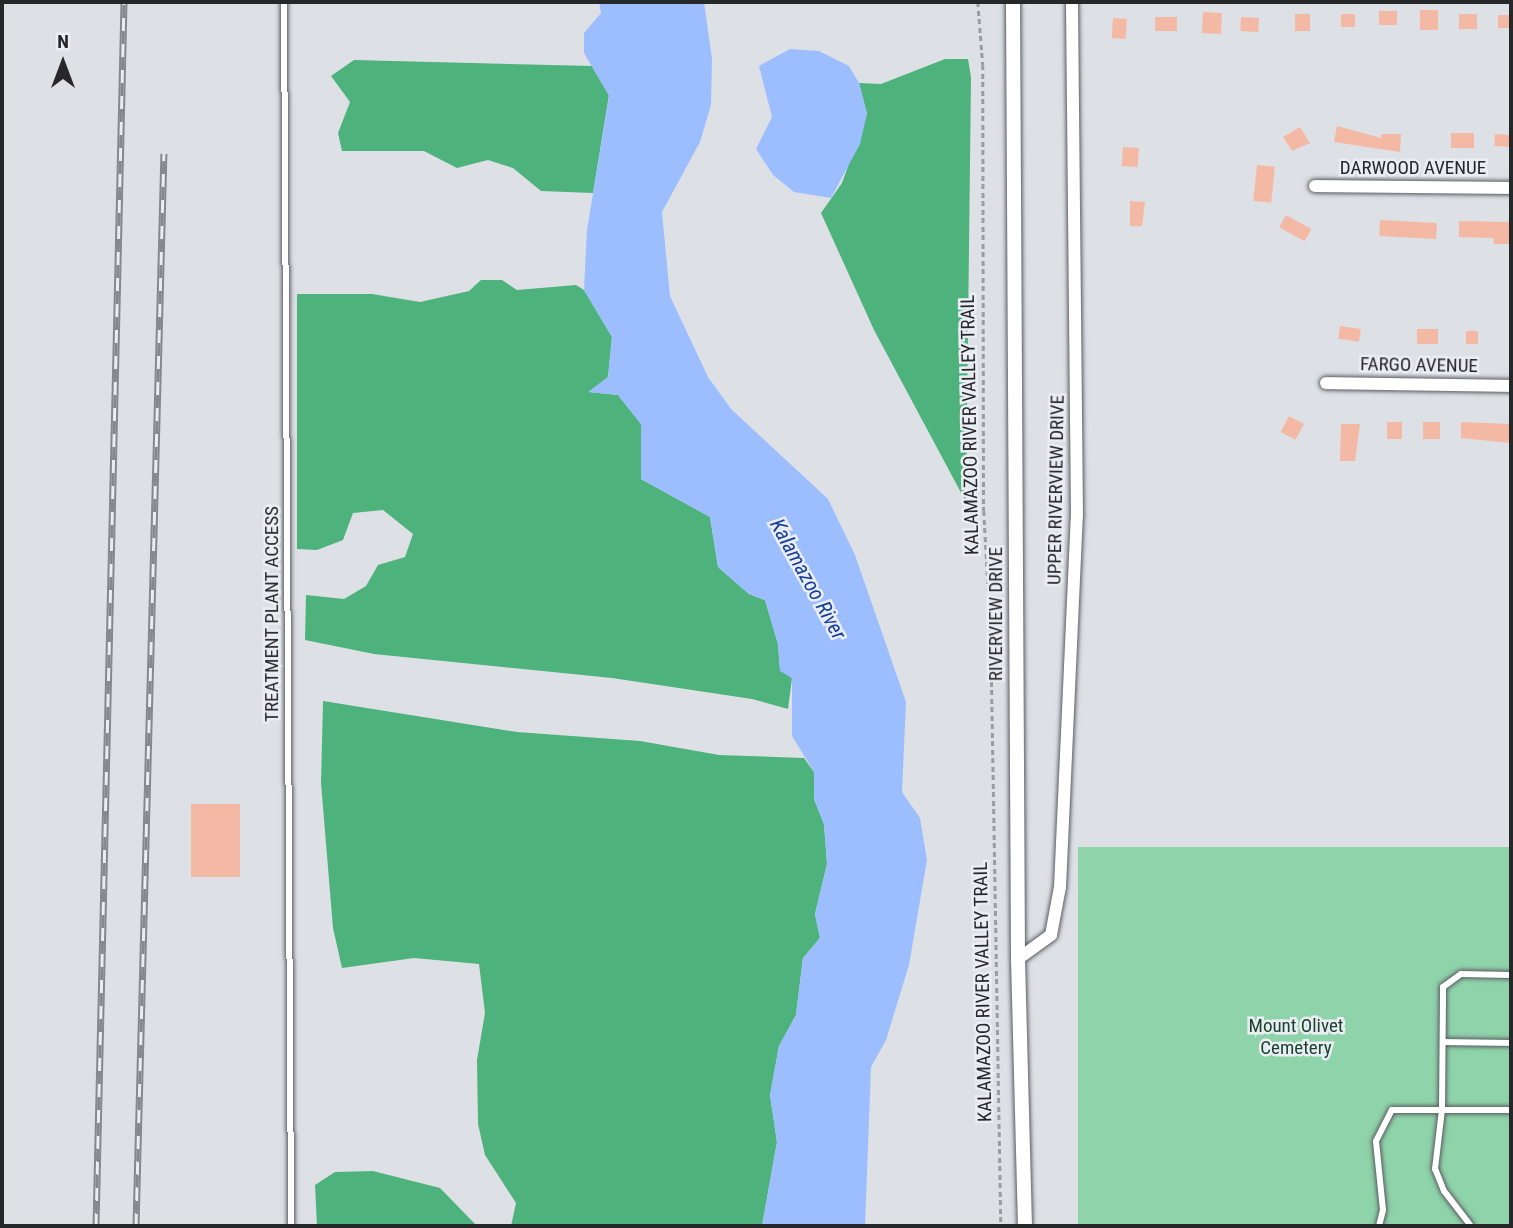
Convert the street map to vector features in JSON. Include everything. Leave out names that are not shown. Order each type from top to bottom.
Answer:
[{"type":"street","name":"RIVERVIEW DRIVE","points":[[1013,2],[1018,959],[1025,1226]]},
{"type":"street","name":"UPPER RIVERVIEW DRIVE","points":[[1018,959],[1051,935],[1060,887],[1077,516],[1072,2]]},
{"type":"street","name":"DARWOOD AVENUE","points":[[1315,186],[1511,188]]},
{"type":"street","name":"FARGO AVENUE","points":[[1326,383],[1511,386]]},
{"type":"lane","name":"TREATMENT PLANT ACCESS","points":[[284,2],[290,1226]]},
{"type":"lane","points":[[1471,1226],[1444,1191],[1435,1169],[1442,1109],[1443,987],[1449,979],[1461,974],[1511,975]]},
{"type":"lane","points":[[1443,1042],[1511,1043]]},
{"type":"lane","points":[[1379,1226],[1383,1210],[1376,1141],[1392,1111],[1511,1110]]},
{"type":"path","name":"KALAMAZOO RIVER VALLEY TRAIL","points":[[978,2],[982,16],[984,511],[991,639],[1001,1226]]},
{"type":"green space","points":[[945,59],[968,59],[971,77],[966,502],[874,330],[821,213],[842,183],[867,114],[859,83],[881,84]]},
{"type":"green space","points":[[354,60],[592,66],[609,95],[593,193],[541,191],[513,168],[488,160],[457,168],[424,151],[342,151],[338,133],[350,102],[331,76]]},
{"type":"green space","points":[[481,280],[502,280],[517,290],[576,285],[584,290],[612,337],[608,377],[589,392],[618,395],[641,424],[641,479],[710,517],[718,567],[749,594],[765,600],[778,644],[780,670],[792,678],[788,709],[752,699],[612,678],[374,654],[305,640],[306,595],[344,599],[366,586],[378,565],[405,557],[413,534],[383,510],[353,513],[343,540],[317,550],[297,549],[297,294],[372,294],[420,302],[469,291]]},
{"type":"green space","points":[[323,701],[517,732],[640,741],[719,755],[804,758],[814,772],[814,799],[824,824],[827,864],[815,914],[820,938],[803,958],[796,1015],[779,1046],[770,1095],[777,1142],[762,1226],[511,1226],[516,1203],[485,1155],[478,1124],[477,1060],[485,1013],[479,964],[414,958],[342,968],[333,928],[321,783]]},
{"type":"green space","name":"Mount Olivet Cemetery","points":[[1078,847],[1511,847],[1511,1226],[1078,1226]]},
{"type":"green space","points":[[373,1171],[440,1188],[477,1226],[317,1226],[315,1185],[335,1172]]},
{"type":"water","name":"Kalamazoo River","points":[[599,2],[704,2],[712,59],[711,105],[700,142],[662,212],[670,296],[708,377],[731,409],[828,499],[855,555],[906,702],[902,792],[920,818],[927,860],[909,965],[886,1040],[871,1067],[865,1226],[762,1226],[777,1142],[770,1095],[779,1046],[796,1015],[803,958],[820,938],[815,914],[827,864],[824,824],[814,799],[814,772],[792,736],[792,678],[780,671],[778,644],[765,600],[749,594],[718,567],[710,517],[641,479],[641,424],[618,395],[588,392],[608,377],[612,337],[584,290],[587,230],[609,96],[584,53],[584,33],[601,13]]},
{"type":"water","points":[[790,49],[819,51],[849,66],[859,83],[867,114],[860,144],[831,198],[794,192],[773,175],[756,149],[772,117],[759,66]]},
{"type":"building","points":[[1420,10],[1438,10],[1438,30],[1420,30]]},
{"type":"building","points":[[1379,11],[1397,11],[1397,25],[1379,25]]},
{"type":"building","points":[[1203,12],[1222,13],[1221,34],[1202,33]]},
{"type":"building","points":[[1295,14],[1310,14],[1310,31],[1295,31]]},
{"type":"building","points":[[1341,14],[1355,14],[1355,27],[1341,27]]},
{"type":"building","points":[[1459,14],[1477,14],[1477,29],[1459,29]]},
{"type":"building","points":[[1498,15],[1511,15],[1511,28],[1498,28]]},
{"type":"building","points":[[1155,17],[1177,17],[1177,31],[1155,31]]},
{"type":"building","points":[[1241,17],[1259,18],[1258,32],[1240,31]]},
{"type":"building","points":[[1113,18],[1127,19],[1126,39],[1112,38]]},
{"type":"building","points":[[1337,126],[1381,138],[1381,134],[1401,134],[1400,152],[1334,142]]},
{"type":"building","points":[[1300,127],[1310,143],[1292,151],[1283,137]]},
{"type":"building","points":[[1451,133],[1474,133],[1474,148],[1451,148]]},
{"type":"building","points":[[1495,134],[1511,135],[1510,147],[1494,146]]},
{"type":"building","points":[[1123,147],[1139,148],[1138,167],[1122,166]]},
{"type":"building","points":[[1257,165],[1275,167],[1271,203],[1253,201]]},
{"type":"building","points":[[1130,201],[1145,202],[1142,226],[1130,226]]},
{"type":"building","points":[[1286,215],[1311,229],[1305,241],[1279,227]]},
{"type":"building","points":[[1380,220],[1437,223],[1436,239],[1379,236]]},
{"type":"building","points":[[1459,221],[1511,222],[1511,244],[1494,244],[1493,238],[1459,237]]},
{"type":"building","points":[[1340,326],[1361,329],[1359,342],[1338,339]]},
{"type":"building","points":[[1417,329],[1438,329],[1438,344],[1417,344]]},
{"type":"building","points":[[1466,331],[1478,331],[1478,344],[1466,344]]},
{"type":"building","points":[[1289,416],[1304,424],[1296,440],[1281,432]]},
{"type":"building","points":[[1387,422],[1402,422],[1402,439],[1387,439]]},
{"type":"building","points":[[1423,422],[1440,422],[1440,439],[1423,439]]},
{"type":"building","points":[[1461,422],[1510,424],[1510,443],[1461,438]]},
{"type":"building","points":[[1341,424],[1360,424],[1355,461],[1340,461]]},
{"type":"building","points":[[191,804],[240,804],[240,877],[191,877]]},
{"type":"railway","points":[[96,1226],[124,2]]},
{"type":"railway","points":[[136,1226],[164,153]]}]
